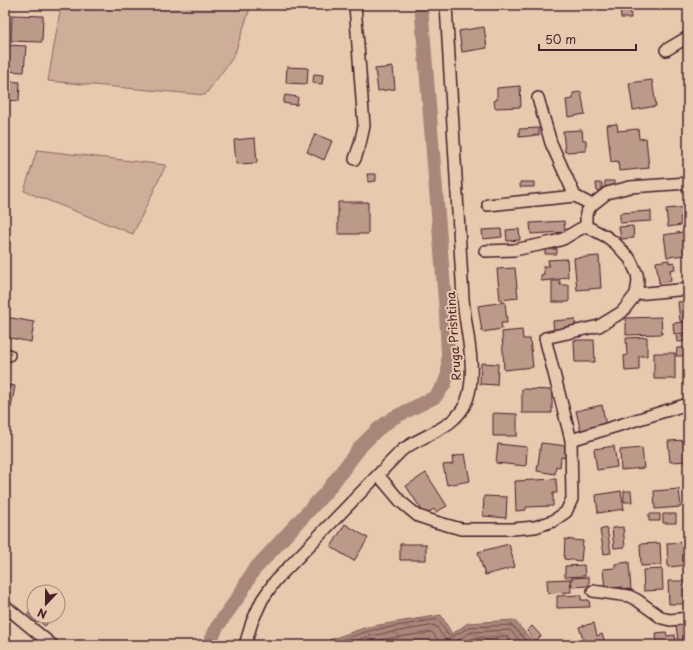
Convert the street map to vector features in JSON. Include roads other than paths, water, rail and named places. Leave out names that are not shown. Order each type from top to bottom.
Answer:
[{"type":"street","points":[[355,5],[364,126],[355,159]]},
{"type":"street","name":"Rruga Prishtina","points":[[245,645],[252,622],[262,600],[275,581],[379,476],[402,450],[413,442],[446,426],[460,414],[467,400],[471,385],[472,368],[463,299],[446,5]]},
{"type":"street","points":[[666,50],[688,37]]},
{"type":"street","points":[[538,98],[551,143],[575,196]]},
{"type":"street","points":[[586,226],[586,214],[592,205],[607,193],[617,190],[660,184],[688,183]]},
{"type":"street","points":[[488,205],[575,196],[592,205]]},
{"type":"street","points":[[379,476],[402,502],[418,516],[461,529],[513,529],[535,527],[553,521],[566,512],[572,499],[571,440],[545,338],[599,326],[622,312],[636,294],[638,281],[637,274],[630,259],[616,244],[596,230],[586,226],[563,239],[553,242],[521,249],[485,251]]},
{"type":"street","points":[[636,294],[688,289]]},
{"type":"street","points":[[571,440],[688,404]]},
{"type":"street","points":[[593,591],[629,596],[662,618],[670,620],[688,618]]},
{"type":"street","points":[[5,606],[52,645]]},
{"type":"water","points":[[441,615],[452,634],[468,623],[514,620],[536,645],[327,645],[329,640],[367,627]]},
{"type":"waterway","points":[[209,645],[217,627],[239,596],[253,571],[327,491],[361,446],[378,429],[393,418],[435,397],[444,385],[448,374],[446,313],[421,5]]}]
